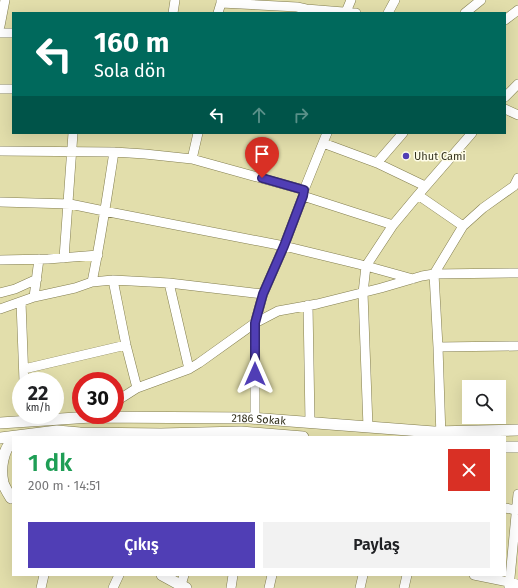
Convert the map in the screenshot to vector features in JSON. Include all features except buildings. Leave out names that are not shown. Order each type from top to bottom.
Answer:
[{"type":"main road","name":"2186 Sokak","points":[[124,416],[254,418],[441,434],[518,430]]},
{"type":"main road","name":"2186 Sokak","points":[[0,423],[72,418]]},
{"type":"main road","name":"2186 Sokak","points":[[28,436],[57,431],[80,435],[219,435],[241,432],[256,436]]},
{"type":"main road","name":"2186 Sokak","points":[[0,438],[12,438]]},
{"type":"main road","points":[[12,441],[4,452],[2,474],[3,483],[12,499]]},
{"type":"main road","points":[[506,447],[518,447]]},
{"type":"main road","points":[[0,488],[12,499]]},
{"type":"main road","points":[[165,576],[184,583]]},
{"type":"street","points":[[0,26],[5,0]]},
{"type":"street","points":[[173,12],[175,0]]},
{"type":"street","points":[[218,12],[221,2],[302,7],[346,12],[351,0]]},
{"type":"street","points":[[389,12],[395,0]]},
{"type":"street","points":[[466,12],[481,0]]},
{"type":"street","points":[[506,19],[518,10]]},
{"type":"street","points":[[0,33],[12,33]]},
{"type":"street","points":[[506,96],[518,84]]},
{"type":"street","points":[[0,89],[12,89]]},
{"type":"street","points":[[506,109],[518,115]]},
{"type":"street","points":[[64,258],[73,134]]},
{"type":"street","points":[[192,159],[198,134]]},
{"type":"street","points":[[254,418],[255,323],[263,294],[284,246],[327,134]]},
{"type":"street","points":[[376,163],[402,134]]},
{"type":"street","points":[[368,427],[363,293],[366,266],[393,225],[471,134]]},
{"type":"street","points":[[323,143],[376,163],[425,186]]},
{"type":"street","points":[[0,151],[114,152],[192,159],[304,193],[393,225]]},
{"type":"street","points":[[92,282],[98,255],[114,152]]},
{"type":"street","points":[[441,434],[434,274],[463,226],[483,208],[517,183]]},
{"type":"street","points":[[418,195],[463,226]]},
{"type":"street","points":[[0,202],[68,204],[284,246],[413,279]]},
{"type":"street","points":[[0,260],[48,259],[98,255]]},
{"type":"street","points":[[34,297],[40,259]]},
{"type":"street","points":[[124,396],[137,388],[188,369],[199,363],[255,323],[278,311],[363,293],[434,274],[518,273]]},
{"type":"street","points":[[0,293],[15,289],[37,279]]},
{"type":"street","points":[[0,309],[34,297],[75,288],[92,282],[114,280],[169,283],[263,294]]},
{"type":"street","points":[[114,280],[126,345],[137,388]]},
{"type":"street","points":[[169,283],[188,369]]},
{"type":"street","points":[[21,302],[24,369],[126,345]]},
{"type":"street","points":[[308,305],[310,422]]},
{"type":"street","points":[[438,348],[518,346]]},
{"type":"street","points":[[478,576],[512,585],[518,494]]},
{"type":"street","points":[[506,508],[516,510]]},
{"type":"street","points":[[41,588],[44,576]]},
{"type":"street","points":[[113,588],[119,576]]},
{"type":"street","points":[[231,588],[233,576]]},
{"type":"street","points":[[269,588],[272,576]]},
{"type":"street","points":[[360,588],[363,576]]},
{"type":"street","points":[[404,588],[407,576]]},
{"type":"place","name":"Uhut Cami","points":[[406,156]]},
{"type":"route","points":[[255,374],[255,323],[263,294],[284,246],[304,190],[262,178]]}]
